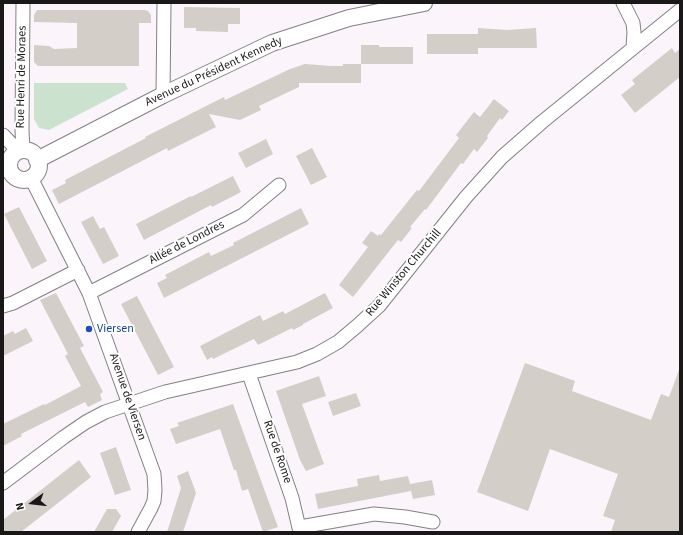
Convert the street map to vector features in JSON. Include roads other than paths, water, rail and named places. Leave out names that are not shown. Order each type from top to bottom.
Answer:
[{"type":"street","name":"Rue Henri de Moraes","points":[[20,151],[22,131],[23,3]]},
{"type":"street","points":[[163,95],[164,3]]},
{"type":"street","name":"Avenue du Président Kennedy","points":[[37,160],[163,95],[252,52],[297,34],[349,18],[424,3]]},
{"type":"street","points":[[623,3],[633,23],[633,48]]},
{"type":"street","name":"Rue Winston Churchill","points":[[3,483],[64,437],[86,422],[105,412],[165,392],[287,365],[317,354],[338,342],[382,302],[466,197],[502,157],[542,122],[680,10]]},
{"type":"street","points":[[3,135],[20,151],[32,153],[37,160],[38,169],[31,178],[24,180],[7,175],[10,160],[14,154],[20,151]]},
{"type":"street","name":"Avenue de Viersen","points":[[31,178],[89,293],[129,403],[155,482],[155,490],[151,508],[138,532]]},
{"type":"street","name":"Allée de Londres","points":[[89,293],[243,215],[279,185]]},
{"type":"street","points":[[3,306],[13,303],[78,270]]},
{"type":"street","name":"Rue de Rome","points":[[249,374],[292,498],[300,530]]},
{"type":"street","points":[[300,530],[374,514],[434,522]]},
{"type":"place","name":"Viersen","points":[[89,329]]}]
